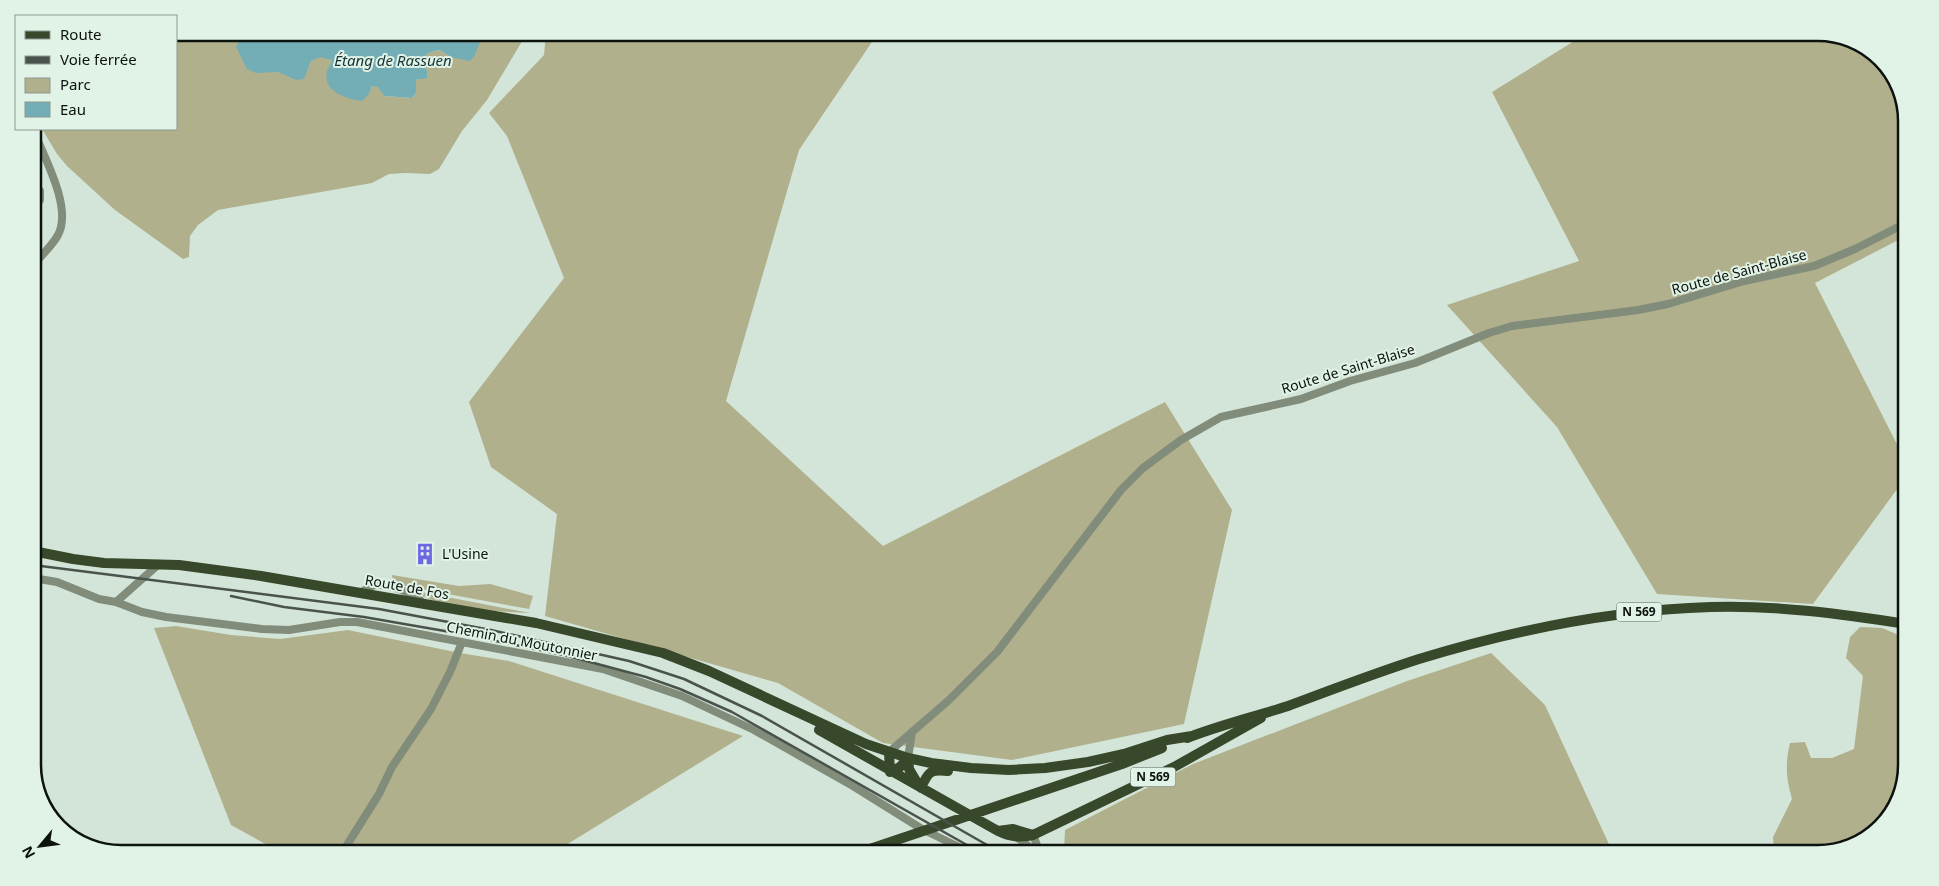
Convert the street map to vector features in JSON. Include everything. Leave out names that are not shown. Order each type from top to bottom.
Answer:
[{"type":"main road","name":"Route de Fos","points":[[41,553],[104,563],[159,564],[261,576],[536,623],[663,653],[709,671],[766,699]]},
{"type":"main road","name":"N 569","points":[[883,845],[1122,764],[1192,736],[1270,712],[1418,660],[1477,642],[1601,616],[1713,607],[1759,608],[1841,615],[1898,623]]},
{"type":"main road","points":[[766,699],[850,738],[889,752],[908,758],[971,768],[1009,770],[1045,768],[1088,762],[1124,754],[1167,740],[1192,736]]},
{"type":"main road","points":[[766,699],[890,772],[998,831],[1018,838],[1033,835]]},
{"type":"main road","name":"N 569","points":[[1033,835],[1174,767],[1252,725],[1270,712]]},
{"type":"main road","points":[[889,752],[890,772]]},
{"type":"main road","points":[[890,772],[900,767],[908,758]]},
{"type":"main road","points":[[908,758],[909,769],[921,788]]},
{"type":"main road","points":[[921,788],[926,776],[936,770],[989,774],[1009,770]]},
{"type":"main road","points":[[998,831],[1014,829],[1033,835]]},
{"type":"street","points":[[41,149],[55,184],[61,205],[62,218],[57,236],[41,255]]},
{"type":"street","name":"Route de Saint-Blaise","points":[[889,752],[949,700],[997,652],[1121,490],[1143,468],[1181,440],[1221,418],[1300,399],[1350,381],[1415,362],[1488,332],[1512,326],[1638,310],[1668,304],[1744,282],[1814,266],[1855,249],[1898,227]]},
{"type":"street","points":[[116,602],[159,564]]},
{"type":"street","name":"Chemin du Moutonnier","points":[[41,579],[57,582],[99,599],[116,602],[142,612],[262,629],[289,630],[340,622],[357,622],[602,669],[682,696],[754,730],[853,786],[922,829],[953,845]]},
{"type":"street","points":[[348,845],[379,794],[392,766],[431,709],[450,672],[462,642]]},
{"type":"street","points":[[908,758],[912,732]]},
{"type":"street","points":[[1033,835],[1036,845]]},
{"type":"street","points":[[1018,838],[1027,845]]},
{"type":"green space","points":[[178,41],[242,41],[267,72],[278,72],[286,75],[307,70],[311,61],[319,56],[333,60],[369,94],[372,86],[378,86],[384,96],[412,98],[416,93],[416,80],[421,79],[427,71],[422,61],[428,53],[439,50],[451,57],[475,41],[522,41],[487,100],[462,131],[439,169],[430,174],[389,174],[372,183],[218,210],[198,225],[190,236],[189,257],[183,259],[115,210],[67,166],[57,154],[43,130],[178,130]]},
{"type":"green space","points":[[545,41],[873,41],[799,150],[726,401],[883,546],[1165,402],[1232,510],[1184,724],[1012,760],[883,743],[778,683],[545,616],[557,514],[491,467],[469,402],[564,278],[507,136],[489,113],[544,55]]},
{"type":"green space","points":[[1574,41],[1817,41],[1833,43],[1858,52],[1874,65],[1887,81],[1892,91],[1898,116],[1898,240],[1815,283],[1898,446],[1898,488],[1813,604],[1657,594],[1557,427],[1447,305],[1579,261],[1492,92]]},
{"type":"green space","points":[[392,575],[459,586],[490,584],[533,596],[529,609],[393,584]]},
{"type":"green space","points":[[411,590],[530,613],[469,609],[453,606],[424,597]]},
{"type":"green space","points":[[176,626],[231,635],[280,639],[348,630],[509,661],[743,736],[566,845],[267,845],[231,825],[154,628]]},
{"type":"green space","points":[[1860,627],[1882,628],[1898,635],[1898,764],[1892,795],[1887,805],[1874,821],[1848,839],[1817,845],[1774,845],[1773,837],[1792,799],[1787,771],[1790,743],[1805,742],[1811,758],[1832,758],[1854,749],[1863,676],[1846,658],[1850,637]]},
{"type":"green space","points":[[1491,653],[1545,705],[1609,845],[1064,845],[1065,830],[1193,764],[1407,681]]},
{"type":"water","name":"Étang de Rassuen","points":[[239,41],[481,41],[474,57],[469,61],[451,57],[439,50],[428,53],[422,61],[427,71],[427,78],[416,80],[416,93],[412,98],[384,96],[378,87],[372,86],[369,94],[362,101],[337,93],[328,84],[326,78],[327,71],[332,60],[320,57],[311,61],[304,79],[296,80],[278,72],[256,73],[247,69],[236,47]]},
{"type":"railway","points":[[41,566],[379,609],[491,630],[629,661],[684,679],[762,716],[987,845]]},
{"type":"railway","points":[[231,596],[284,607],[364,617],[462,634],[564,655],[646,677],[680,689],[732,712],[967,845]]},
{"type":"place","name":"L'Usine","points":[[425,554]]}]
